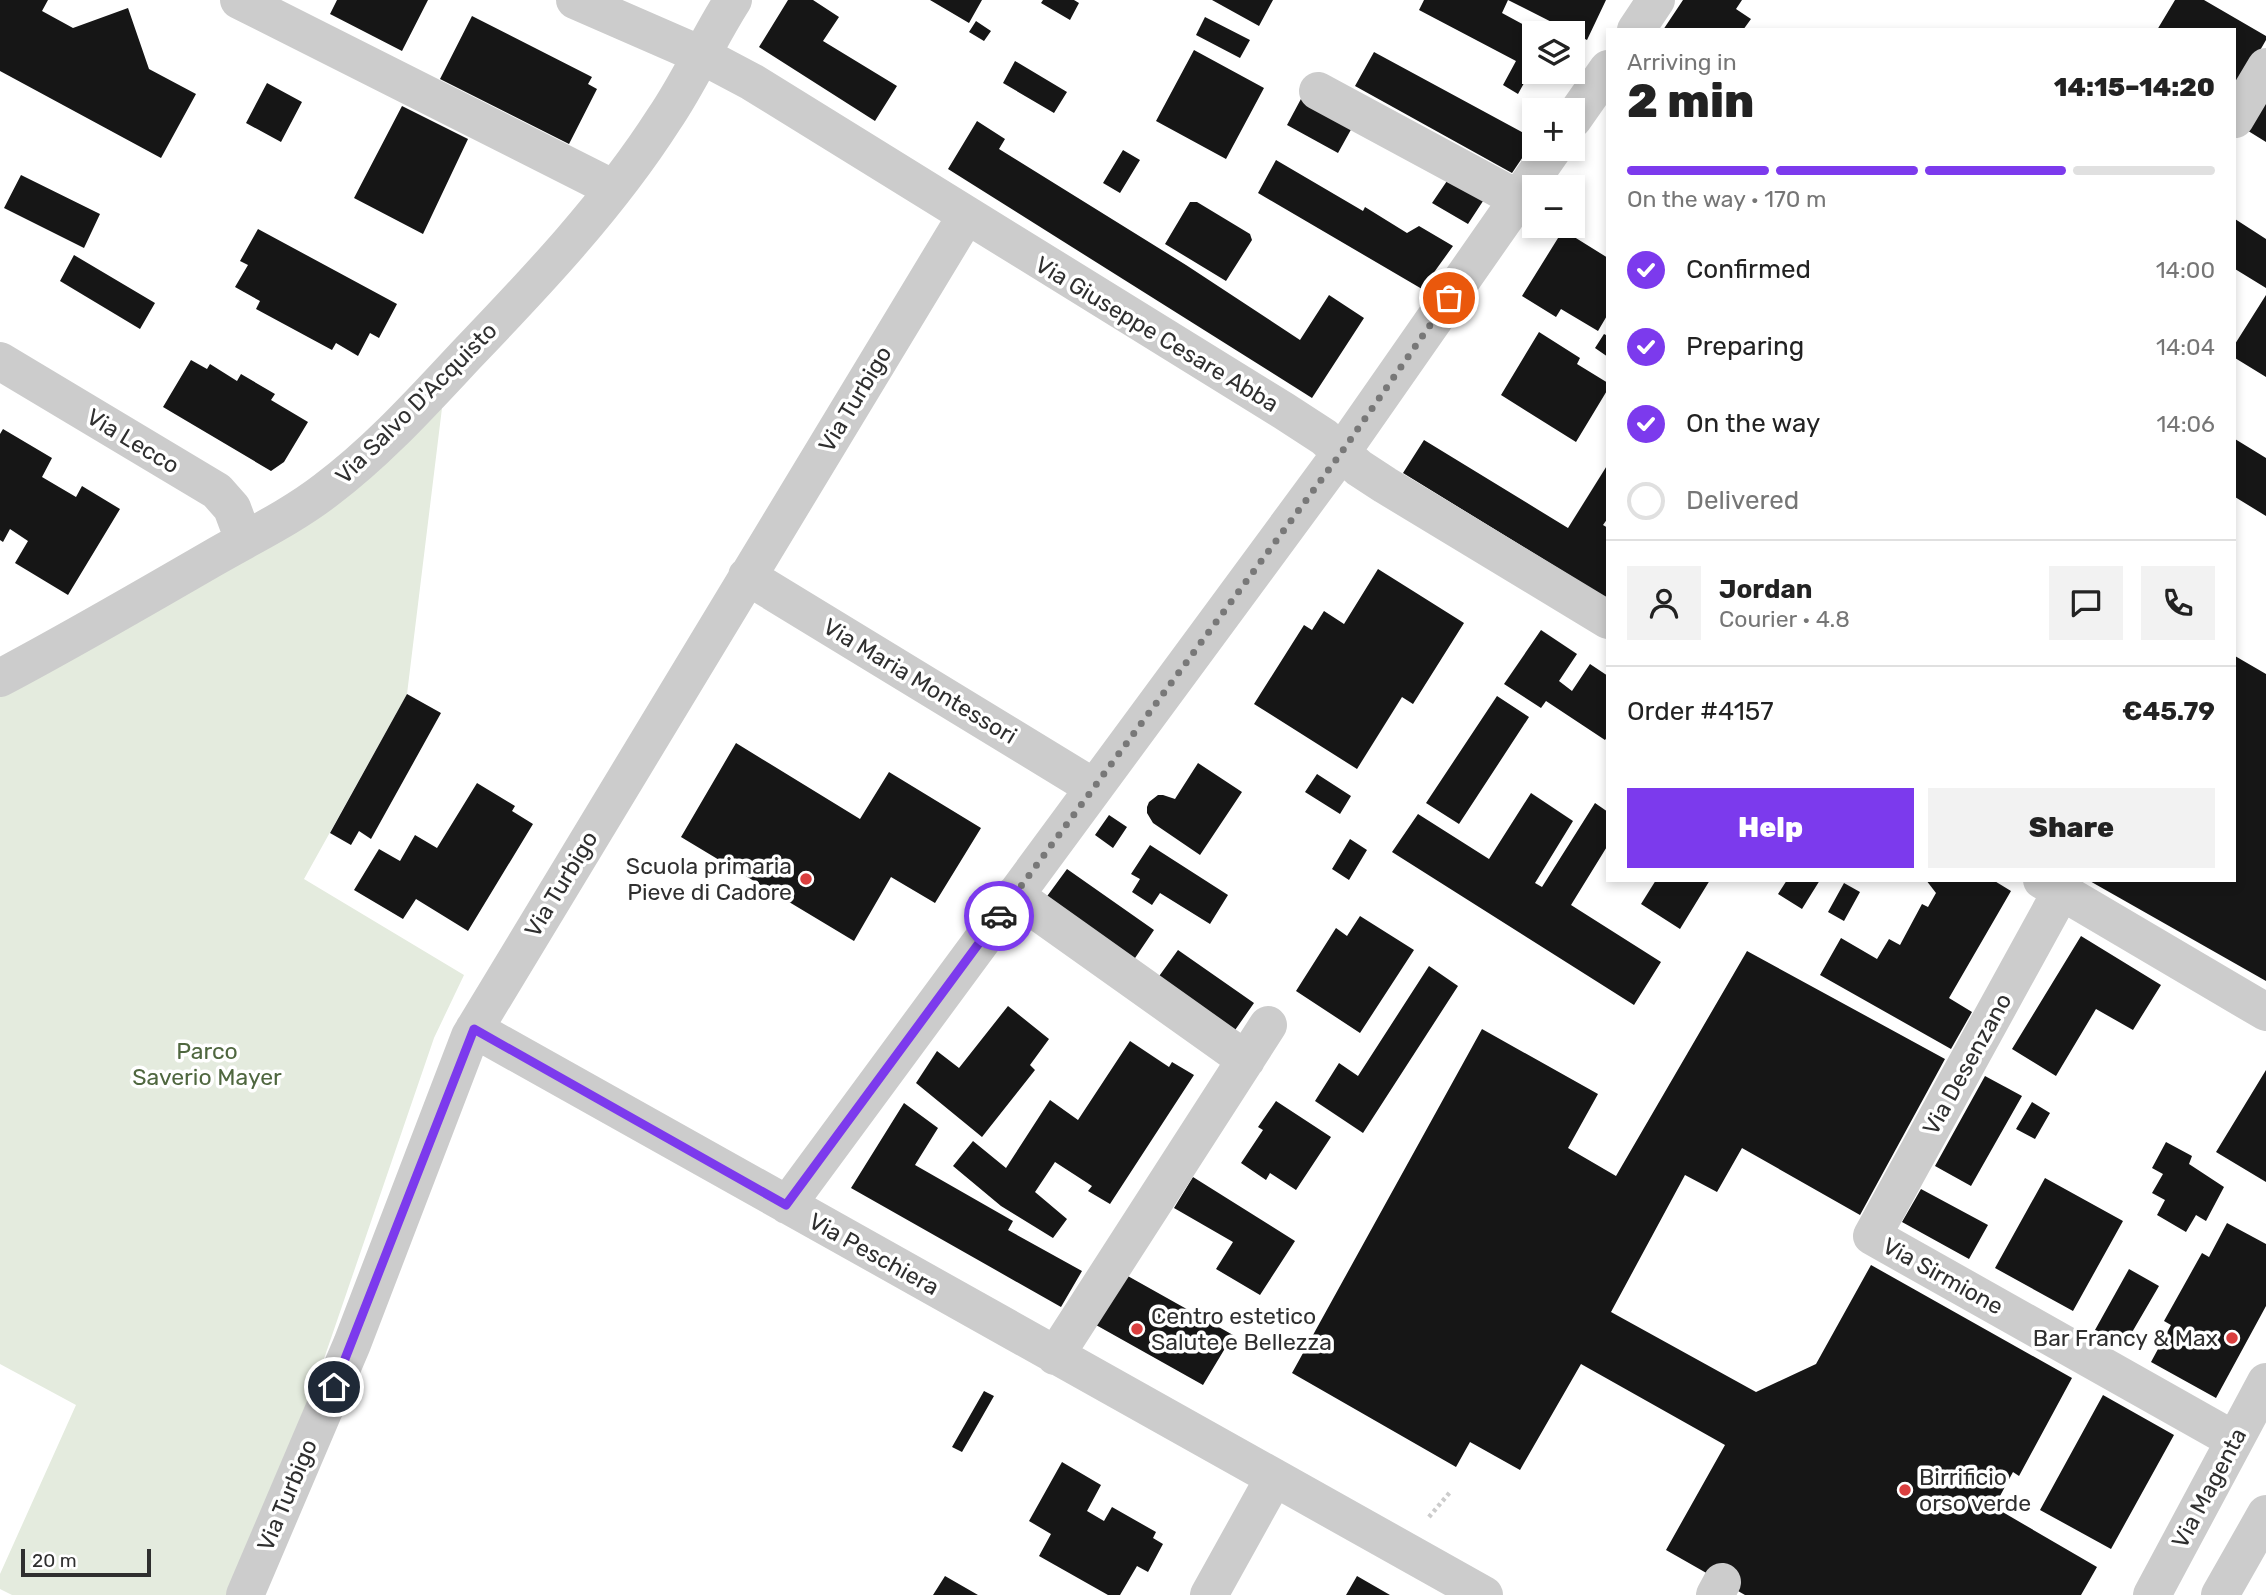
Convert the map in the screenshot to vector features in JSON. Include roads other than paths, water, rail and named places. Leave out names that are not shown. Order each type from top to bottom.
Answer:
[{"type":"street","points":[[239,0],[614,189]]},
{"type":"street","name":"Via Giuseppe Cesare Abba","points":[[575,0],[701,55],[752,82],[1284,411],[1324,437],[1359,468],[1385,485],[1606,619]]},
{"type":"street","name":"Via Salvo D'Acquisto","points":[[0,678],[75,639],[276,524],[323,493],[365,459],[507,312],[614,189],[683,90],[733,0]]},
{"type":"street","points":[[1637,28],[1656,0]]},
{"type":"street","points":[[2236,117],[2266,67]]},
{"type":"street","points":[[1585,102],[1606,72]]},
{"type":"street","points":[[1318,91],[1518,199]]},
{"type":"street","points":[[786,1205],[1341,453],[1545,161]]},
{"type":"street","name":"Via Turbigo","points":[[245,1595],[352,1344],[474,1029],[966,216]]},
{"type":"street","name":"Via Lecco","points":[[0,361],[217,491],[229,502],[244,540]]},
{"type":"street","name":"Via Maria Montessori","points":[[747,576],[1093,787]]},
{"type":"street","points":[[2051,886],[2266,1012]]},
{"type":"street","name":"Via Desenzano","points":[[1872,1236],[2051,886]]},
{"type":"street","points":[[1014,895],[1246,1060]]},
{"type":"street","points":[[1055,1356],[1268,1025]]},
{"type":"street","name":"Via Peschiera","points":[[474,1029],[1485,1595]]},
{"type":"street","name":"Via Sirmione","points":[[1872,1236],[2234,1440]]},
{"type":"street","name":"Via Magenta","points":[[2152,1595],[2266,1382]]},
{"type":"street","points":[[1209,1595],[1274,1478]]},
{"type":"street","points":[[2220,1595],[2266,1514]]},
{"type":"place","name":"Scuola primaria Pieve di Cadore","points":[[806,879]]},
{"type":"place","name":"Centro estetico Salute e Bellezza","points":[[1137,1329]]},
{"type":"place","name":"Bar Francy & Max","points":[[2232,1338]]},
{"type":"place","name":"Birrificio orso verde","points":[[1905,1490]]},
{"type":"park label","name":"Parco Saverio Mayer","points":[[207,1064]]}]
